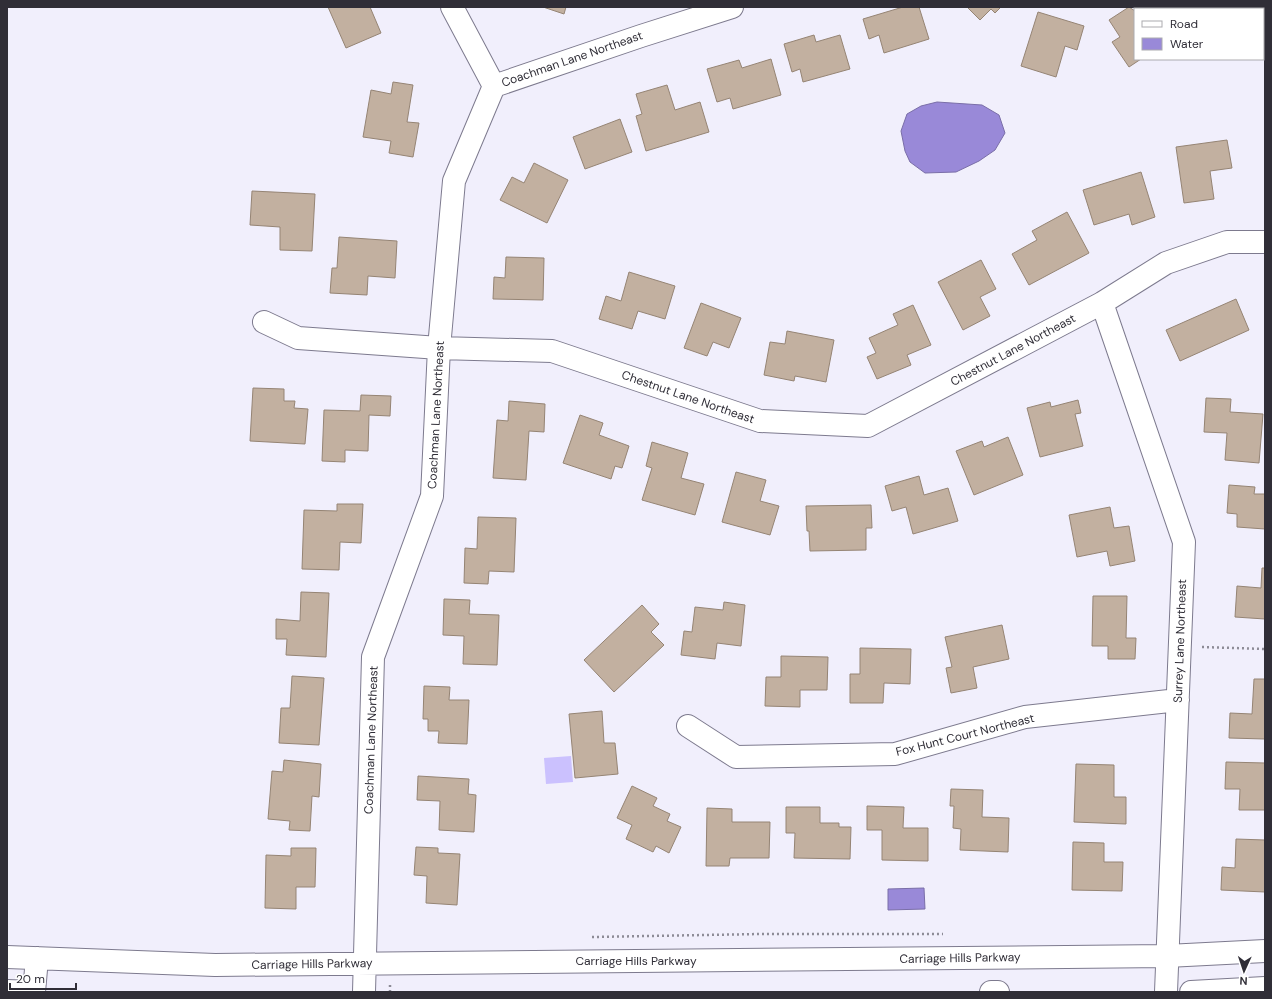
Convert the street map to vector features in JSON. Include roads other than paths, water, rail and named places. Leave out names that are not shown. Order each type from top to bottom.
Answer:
[{"type":"street","points":[[452,7],[494,86]]},
{"type":"street","name":"Coachman Lane Northeast","points":[[364,992],[373,657],[432,496],[439,348],[454,181],[494,86],[732,7]]},
{"type":"street","name":"Chestnut Lane Northeast","points":[[264,322],[298,338],[439,348],[552,351],[760,421],[868,426],[1102,303],[1166,263],[1227,242],[1265,242]]},
{"type":"street","name":"Surrey Lane Northeast","points":[[1102,303],[1184,542],[1166,992]]},
{"type":"street","name":"Fox Hunt Court Northeast","points":[[688,726],[736,757],[895,754],[1025,717],[1178,700]]},
{"type":"street","name":"Carriage Hills Parkway","points":[[7,957],[215,965],[1167,956],[1265,950]]},
{"type":"street","points":[[7,991],[34,992],[37,958]]},
{"type":"street","points":[[1191,992],[1265,988]]},
{"type":"street","points":[[991,992],[998,992]]},
{"type":"water","points":[[937,102],[982,105],[999,115],[1005,133],[995,150],[979,161],[956,172],[925,173],[910,162],[905,151],[901,131],[907,114],[921,106]]},
{"type":"water","points":[[924,888],[925,909],[888,910],[888,889]]}]
